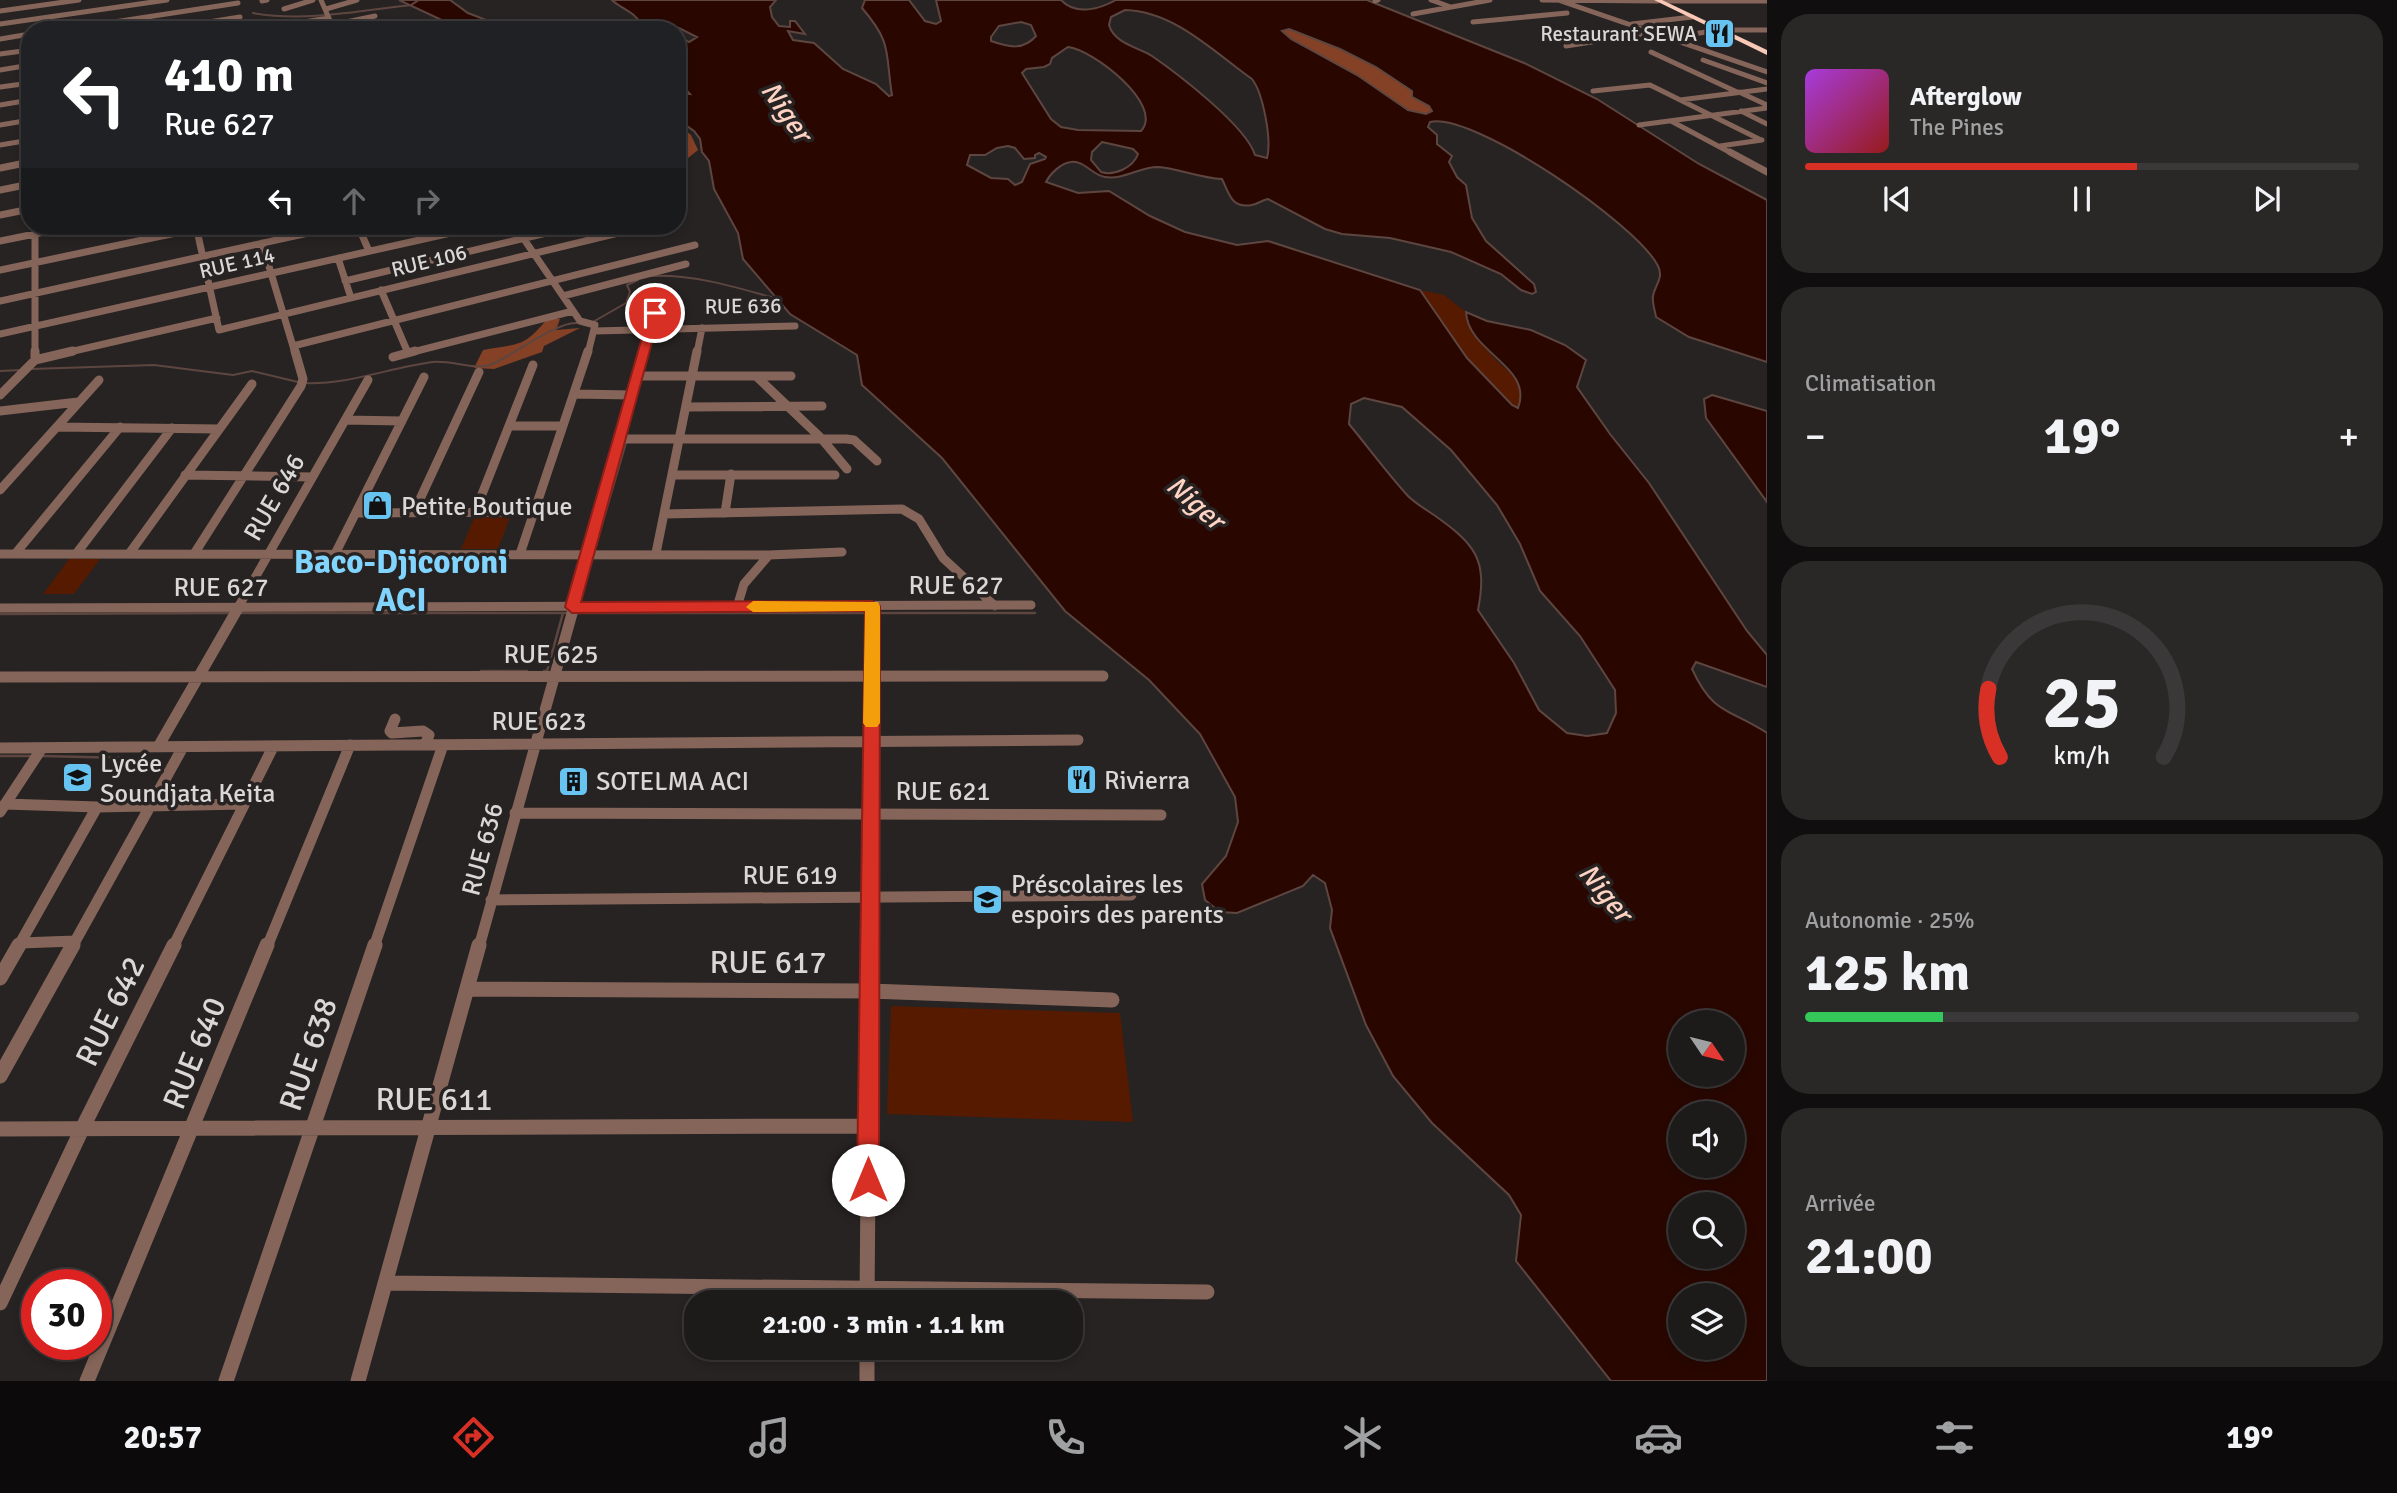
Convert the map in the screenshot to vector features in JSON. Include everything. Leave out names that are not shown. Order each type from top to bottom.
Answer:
[{"type":"highway","points":[[1661,0],[1692,17],[1765,49]]},
{"type":"highway","points":[[1661,0],[1722,30]]},
{"type":"street","points":[[0,11],[35,3],[79,0]]},
{"type":"street","points":[[0,24],[167,0]]},
{"type":"street","points":[[284,9],[313,0]]},
{"type":"street","points":[[321,0],[331,21]]},
{"type":"street","points":[[326,9],[357,0]]},
{"type":"street","points":[[1432,0],[1451,7]]},
{"type":"street","points":[[1413,14],[1490,0]]},
{"type":"street","points":[[1542,0],[1767,1]]},
{"type":"street","points":[[1542,0],[1577,17]]},
{"type":"street","points":[[1558,0],[1767,72]]},
{"type":"street","points":[[145,2],[150,21]]},
{"type":"street","points":[[35,3],[35,19]]},
{"type":"street","points":[[122,21],[238,3]]},
{"type":"street","points":[[1473,22],[1567,13]]},
{"type":"street","points":[[356,21],[375,16]]},
{"type":"street","points":[[215,21],[240,17]]},
{"type":"street","points":[[304,21],[329,17]]},
{"type":"street","points":[[1629,25],[1692,17]]},
{"type":"street","points":[[1665,37],[1684,37],[1722,30],[1767,30]]},
{"type":"street","points":[[1566,46],[1652,33]]},
{"type":"street","points":[[0,39],[21,36]]},
{"type":"street","points":[[0,54],[21,51]]},
{"type":"street","points":[[1651,52],[1767,107]]},
{"type":"street","points":[[1675,63],[1703,60],[1713,54]]},
{"type":"street","points":[[1703,60],[1767,83]]},
{"type":"street","points":[[0,69],[21,66]]},
{"type":"street","points":[[1708,78],[1741,73]]},
{"type":"street","points":[[0,87],[21,84]]},
{"type":"street","points":[[1593,92],[1650,85],[1761,140],[1767,147]]},
{"type":"street","points":[[1680,100],[1767,89]]},
{"type":"street","points":[[0,105],[21,102]]},
{"type":"street","points":[[1639,125],[1767,107]]},
{"type":"street","points":[[1741,111],[1767,124]]},
{"type":"street","points":[[1671,121],[1767,172]]},
{"type":"street","points":[[0,125],[21,122]]},
{"type":"street","points":[[1720,146],[1761,140]]},
{"type":"street","points":[[0,145],[21,142]]},
{"type":"street","points":[[0,167],[21,164]]},
{"type":"street","points":[[0,190],[21,186]]},
{"type":"street","points":[[0,215],[21,211]]},
{"type":"street","points":[[0,241],[21,234]]},
{"type":"street","points":[[35,235],[35,360]]},
{"type":"street","points":[[0,270],[160,235]]},
{"type":"street","points":[[0,395],[35,360],[217,318],[198,235]]},
{"type":"street","points":[[0,301],[299,235]]},
{"type":"street","points":[[362,235],[369,251]]},
{"type":"street","name":"RUE 114","points":[[0,334],[442,235]]},
{"type":"street","points":[[393,357],[573,311],[521,235]]},
{"type":"street","points":[[345,281],[536,235]]},
{"type":"street","name":"RUE 106","points":[[217,318],[219,330],[609,235]]},
{"type":"street","points":[[194,554],[302,383],[262,243]]},
{"type":"street","points":[[293,346],[695,245]]},
{"type":"street","points":[[338,258],[351,298]]},
{"type":"street","points":[[563,296],[686,264]]},
{"type":"street","points":[[404,267],[414,282]]},
{"type":"street","points":[[381,290],[408,353]]},
{"type":"street","name":"RUE 636","points":[[573,311],[580,321],[595,328],[795,326]]},
{"type":"street","name":"RUE 636","points":[[358,1381],[655,313]]},
{"type":"street","points":[[520,554],[595,328]]},
{"type":"street","points":[[656,553],[702,328]]},
{"type":"street","points":[[475,512],[533,365]]},
{"type":"street","points":[[414,512],[478,372]]},
{"type":"street","points":[[637,376],[791,376]]},
{"type":"street","points":[[756,376],[821,438],[847,469]]},
{"type":"street","points":[[335,554],[424,377]]},
{"type":"street","points":[[0,490],[99,380]]},
{"type":"street","name":"RUE 646","points":[[158,747],[368,380]]},
{"type":"street","points":[[129,554],[252,384]]},
{"type":"street","points":[[574,394],[632,395]]},
{"type":"street","points":[[0,411],[78,402]]},
{"type":"street","points":[[686,407],[822,406]]},
{"type":"street","points":[[345,419],[402,421]]},
{"type":"street","points":[[509,426],[563,426]]},
{"type":"street","points":[[57,427],[219,429]]},
{"type":"street","points":[[15,554],[120,427]]},
{"type":"street","points":[[76,554],[172,428]]},
{"type":"street","points":[[620,439],[854,440],[877,461]]},
{"type":"street","points":[[724,513],[731,474]]},
{"type":"street","points":[[185,475],[312,477]]},
{"type":"street","points":[[672,475],[835,475]]},
{"type":"street","points":[[0,477],[12,477]]},
{"type":"street","points":[[664,514],[902,509],[919,519],[943,558],[995,606]]},
{"type":"street","points":[[356,513],[534,512]]},
{"type":"street","points":[[0,554],[769,555],[842,552]]},
{"type":"street","points":[[737,607],[738,592],[742,585],[769,555]]},
{"type":"street","name":"RUE 627","points":[[0,608],[1031,605]]},
{"type":"street","points":[[867,1290],[872,606]]},
{"type":"street","name":"RUE 625","points":[[0,677],[1103,676]]},
{"type":"street","points":[[395,719],[390,731],[392,733],[423,731],[429,735],[425,745]]},
{"type":"street","name":"RUE 623","points":[[0,748],[1078,740]]},
{"type":"street","name":"RUE 638","points":[[226,1381],[443,745]]},
{"type":"street","name":"RUE 640","points":[[87,1381],[351,746]]},
{"type":"street","points":[[0,1076],[183,747]]},
{"type":"street","name":"RUE 642","points":[[0,1303],[82,1129],[274,747]]},
{"type":"street","points":[[2,808],[41,748]]},
{"type":"street","points":[[2,808],[244,804]]},
{"type":"street","points":[[0,978],[97,807]]},
{"type":"street","name":"RUE 621","points":[[515,813],[1161,815]]},
{"type":"street","name":"RUE 619","points":[[491,900],[1131,895]]},
{"type":"street","points":[[20,943],[75,941]]},
{"type":"street","name":"RUE 617","points":[[467,989],[870,990],[1112,1000]]},
{"type":"street","name":"RUE 611","points":[[0,1129],[869,1126]]},
{"type":"street","points":[[386,1283],[684,1290]]},
{"type":"street","points":[[1083,1293],[1207,1292]]},
{"type":"street","points":[[867,1360],[867,1381]]},
{"type":"shaded area","points":[[1289,29],[1334,46],[1376,67],[1412,91],[1412,97],[1429,106],[1432,111],[1426,114],[1408,110],[1357,75],[1290,39],[1282,31]]},
{"type":"shaded area","points":[[686,131],[691,135],[698,150],[688,158]]},
{"type":"shaded area","points":[[1420,290],[1444,295],[1466,312],[1467,320],[1486,348],[1518,383],[1518,408],[1467,358]]},
{"type":"shaded area","points":[[548,318],[560,319],[556,330],[580,328],[544,346],[542,352],[494,369],[474,368],[483,350],[520,343],[533,335]]},
{"type":"shaded area","points":[[475,516],[510,517],[498,549],[461,549]]},
{"type":"shaded area","points":[[69,559],[100,559],[74,594],[43,594]]},
{"type":"shaded area","points":[[891,1006],[1120,1013],[1133,1122],[887,1114]]},
{"type":"water","points":[[399,0],[450,0],[468,13],[489,21],[444,21]]},
{"type":"water","name":"Niger","points":[[612,0],[776,0],[770,7],[772,17],[779,26],[790,27],[790,21],[795,21],[805,34],[788,31],[793,40],[814,43],[843,69],[876,84],[889,96],[892,95],[886,49],[879,31],[862,8],[865,0],[909,0],[925,21],[936,24],[941,21],[936,0],[1061,0],[1074,8],[1088,9],[1116,0],[1367,0],[1524,63],[1597,99],[1699,164],[1767,200],[1767,362],[1689,337],[1656,317],[1653,298],[1660,271],[1644,248],[1620,225],[1589,200],[1516,152],[1452,124],[1430,122],[1428,127],[1437,135],[1437,144],[1452,156],[1449,162],[1457,177],[1466,185],[1472,218],[1486,241],[1534,284],[1536,292],[1532,294],[1521,290],[1501,274],[1451,252],[1390,238],[1342,234],[1325,229],[1268,199],[1252,205],[1239,205],[1232,199],[1222,179],[1158,167],[1119,177],[1105,177],[1080,163],[1071,162],[1056,169],[1046,182],[1078,193],[1109,191],[1150,216],[1185,232],[1237,245],[1268,241],[1420,290],[1467,358],[1518,408],[1520,393],[1517,381],[1477,338],[1469,326],[1466,312],[1487,321],[1531,330],[1565,345],[1586,360],[1577,387],[1649,483],[1747,631],[1767,655],[1767,687],[1696,662],[1692,669],[1715,703],[1767,733],[1767,1381],[1611,1381],[1516,1261],[1521,1215],[1509,1195],[1432,1123],[1393,1076],[1366,1025],[1330,928],[1332,910],[1325,883],[1313,875],[1303,886],[1237,913],[1220,912],[1205,900],[1202,884],[1226,856],[1238,822],[1235,797],[1200,734],[1149,680],[1065,611],[942,458],[862,385],[857,355],[790,314],[743,259],[738,233],[714,189],[709,161],[702,152],[700,139],[686,125],[686,94],[690,94],[686,90],[686,40],[689,42],[697,37],[686,32],[686,21],[639,21]],"holes":[[[1125,10],[1143,12],[1177,25],[1252,79],[1266,117],[1267,158],[1255,155],[1239,130],[1194,88],[1152,56],[1116,36],[1109,25],[1111,17]],[[1021,22],[1031,25],[1036,36],[1031,41],[1021,46],[991,41],[999,26]],[[1289,29],[1376,67],[1412,91],[1412,97],[1429,106],[1432,111],[1426,114],[1408,110],[1357,75],[1291,39],[1282,31]],[[1068,47],[1093,57],[1108,68],[1135,94],[1143,107],[1146,120],[1141,131],[1078,130],[1061,127],[1051,119],[1022,73],[1026,69],[1044,67],[1050,64],[1052,58]],[[1102,142],[1133,149],[1138,154],[1136,159],[1122,170],[1106,173],[1101,172],[1091,160],[1092,152]],[[997,148],[1015,148],[1024,159],[1035,158],[1039,153],[1046,157],[1030,164],[1022,182],[1015,185],[1008,179],[991,178],[967,165],[970,155],[985,155]],[[1364,398],[1402,407],[1451,450],[1497,505],[1520,544],[1540,591],[1580,636],[1615,690],[1616,713],[1607,733],[1587,736],[1567,733],[1539,710],[1514,663],[1478,610],[1481,578],[1479,565],[1469,544],[1408,496],[1385,469],[1349,424],[1351,404]]]},
{"type":"water","points":[[1712,395],[1767,411],[1767,502],[1706,418],[1704,399]]},
{"type":"waterway","points":[[253,13],[332,15],[411,5],[419,0]]},
{"type":"waterway","points":[[651,276],[684,277],[781,300]]},
{"type":"waterway","points":[[591,323],[626,303],[630,292],[627,285],[638,280]]},
{"type":"waterway","points":[[304,383],[352,379],[432,362],[490,365],[558,328],[577,323]]},
{"type":"waterway","points":[[31,369],[154,365],[233,375],[252,371],[298,382]]},
{"type":"waterway","points":[[0,371],[21,370]]},
{"type":"waterway","points":[[595,549],[626,443]]},
{"type":"waterway","points":[[0,614],[229,613]]},
{"type":"waterway","points":[[241,613],[563,613]]},
{"type":"waterway","points":[[544,671],[547,671],[563,613]]},
{"type":"waterway","points":[[577,613],[868,613]]},
{"type":"waterway","points":[[874,613],[1035,613]]},
{"type":"waterway","points":[[481,671],[527,671]]},
{"type":"waterway","points":[[0,756],[32,756]]},
{"type":"waterway","points":[[42,756],[126,758]]},
{"type":"slow traffic","points":[[753,607],[872,606],[871,723]]},
{"type":"place","name":"Restaurant SEWA","points":[[1720,34]]},
{"type":"place","name":"Petite Boutique","points":[[378,506]]},
{"type":"place","name":"Lycée Soundjata Keita","points":[[77,778]]},
{"type":"place","name":"Rivierra","points":[[1081,780]]},
{"type":"place","name":"SOTELMA ACI","points":[[573,781]]},
{"type":"place","name":"Préscolaires les espoirs des parents","points":[[988,899]]},
{"type":"district","name":"Baco-Djicoroni ACI","points":[[401,580]]},
{"type":"route","points":[[655,313],[572,607],[872,606],[868,1180]]}]
